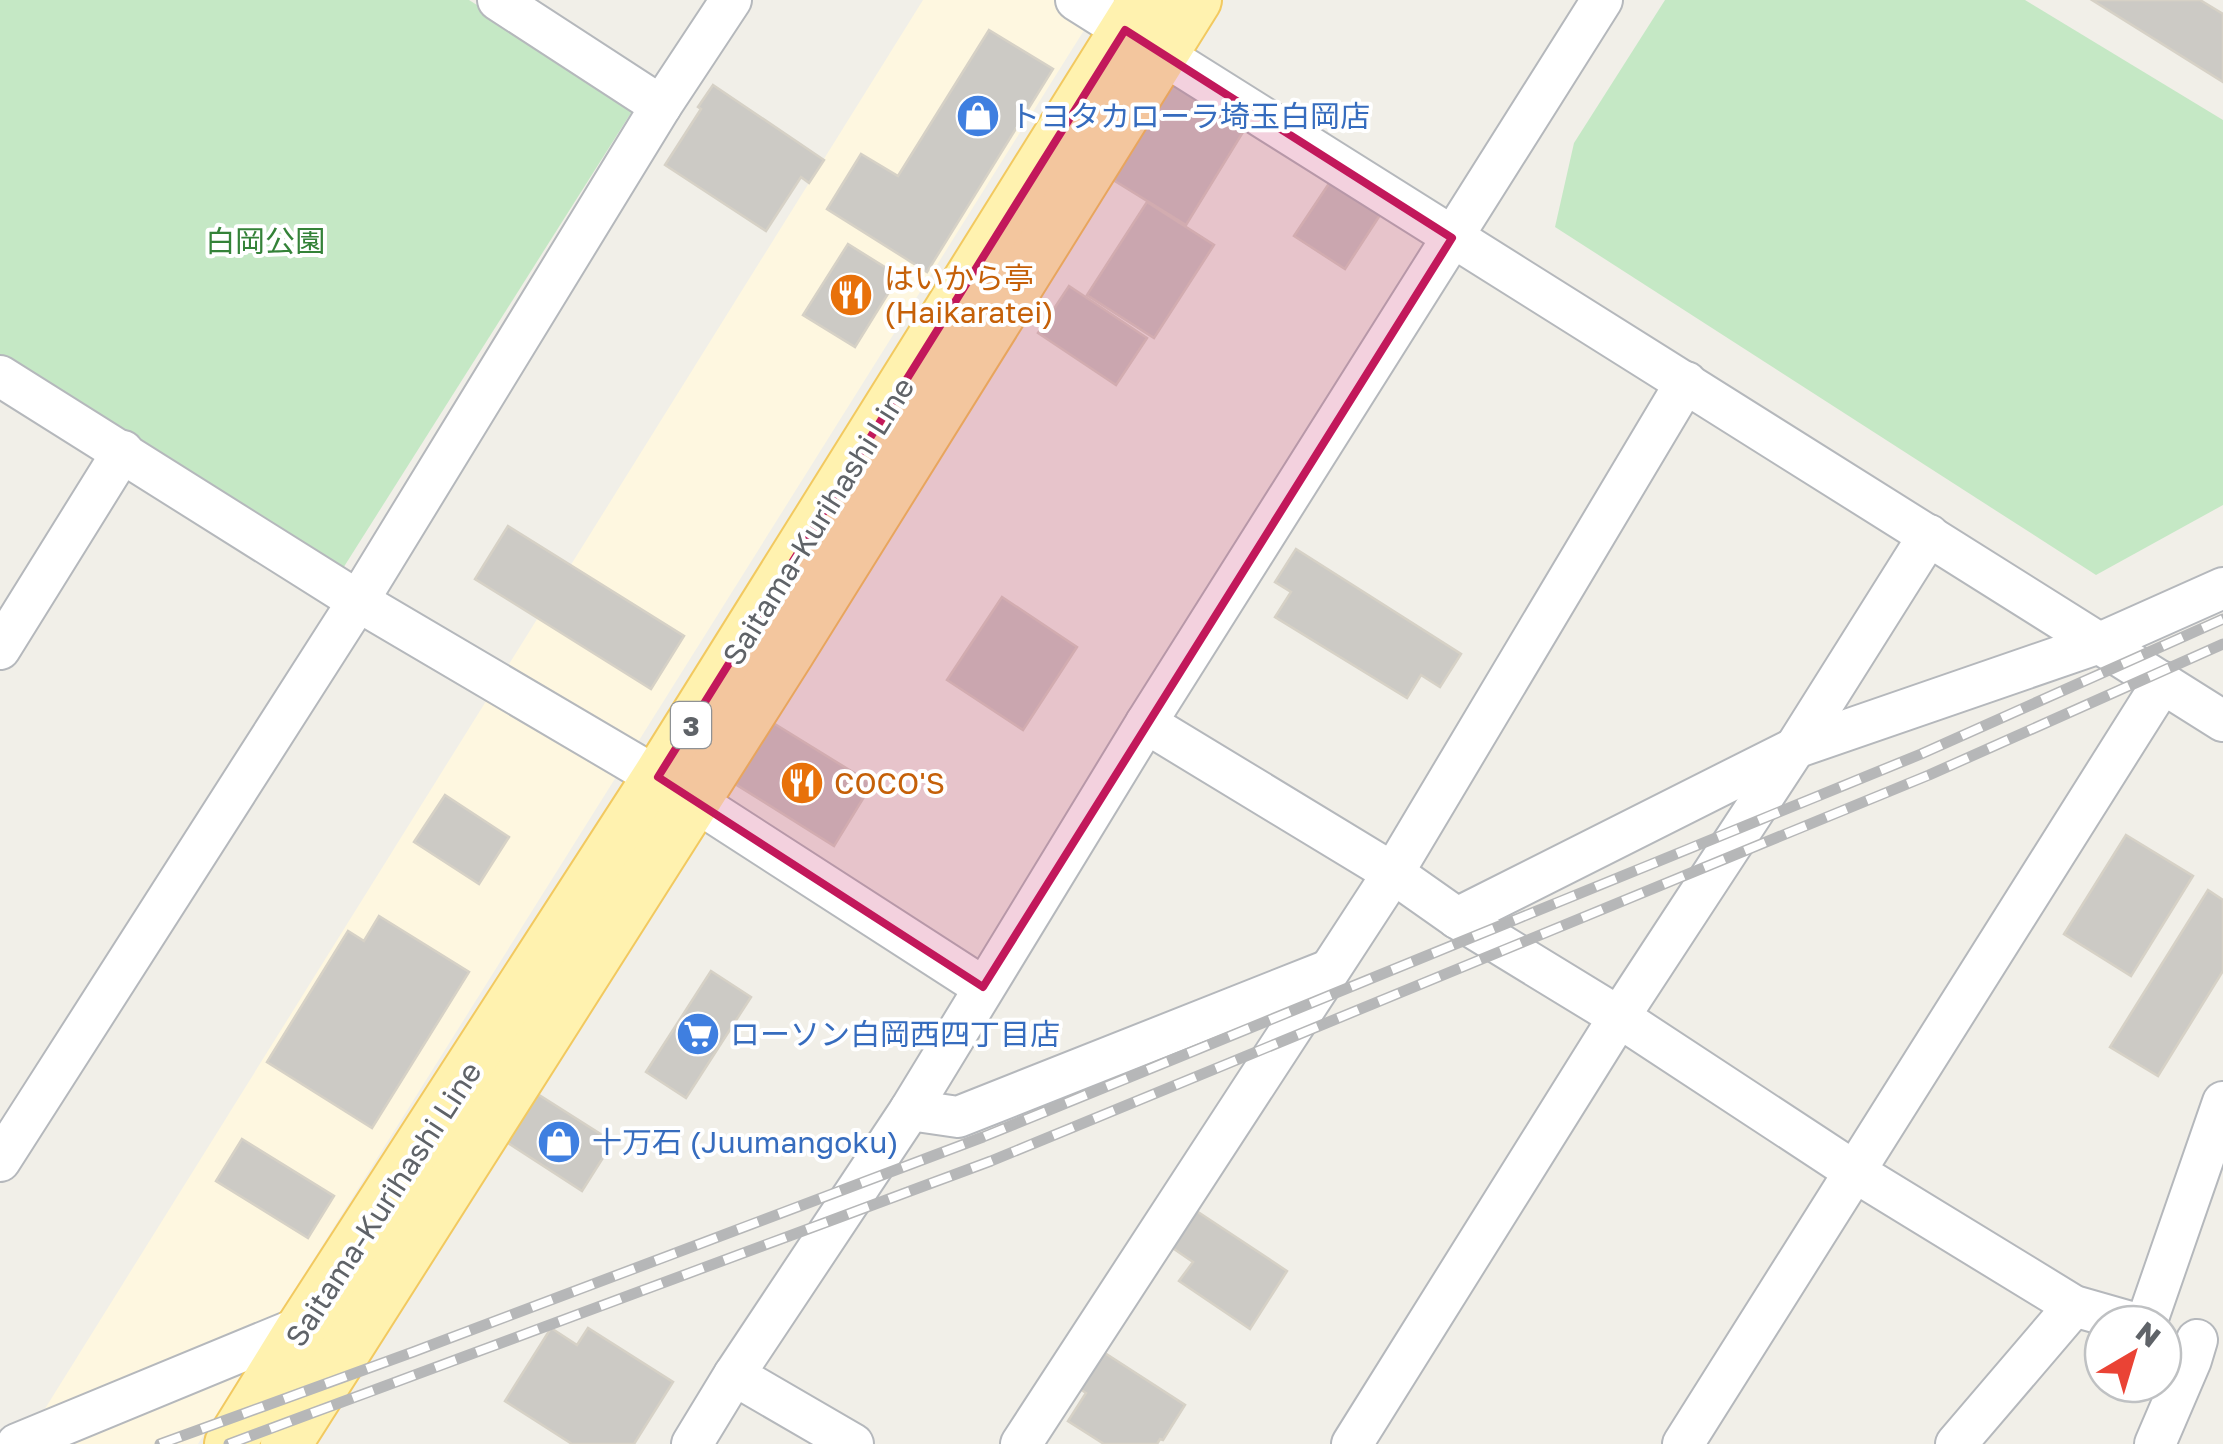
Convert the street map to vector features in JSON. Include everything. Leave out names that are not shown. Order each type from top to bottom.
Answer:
[{"type":"main road","name":"Saitama-Kurihashi Line","points":[[286,1444],[676,789],[1144,28],[1196,0]]},
{"type":"main road","name":"Saitama-Kurihashi Line","points":[[230,1444],[303,1326],[676,789]]},
{"type":"street","points":[[498,0],[661,106]]},
{"type":"street","points":[[0,1162],[358,601],[661,106],[731,0]]},
{"type":"street","points":[[1076,0],[1144,28],[1452,238],[2223,720]]},
{"type":"street","points":[[692,1444],[734,1374],[910,1110],[1146,723],[1602,0]]},
{"type":"street","points":[[0,376],[358,601],[676,789],[984,987]]},
{"type":"street","points":[[1021,1444],[1393,874],[1686,382]]},
{"type":"street","points":[[0,649],[122,451]]},
{"type":"street","points":[[1370,1438],[1619,1017],[1929,536]]},
{"type":"street","points":[[1457,918],[1795,748],[2102,642],[2223,588]]},
{"type":"street","points":[[1683,1444],[2163,682]]},
{"type":"street","points":[[1146,723],[1619,1017],[1855,1172],[2083,1309]]},
{"type":"street","points":[[910,1110],[958,1117],[1329,970]]},
{"type":"street","points":[[2153,1304],[2223,1102]]},
{"type":"street","points":[[1956,1444],[2074,1306]]},
{"type":"street","points":[[17,1444],[303,1326]]},
{"type":"street","points":[[2154,1444],[2191,1360],[2194,1340]]},
{"type":"street","points":[[734,1374],[853,1444]]},
{"type":"highlighted area","points":[[1125,30],[1452,238],[983,987],[658,777]]},
{"type":"shaded area","points":[[923,0],[1103,0],[198,1444],[23,1444]]},
{"type":"green space","name":"白岡公園","points":[[0,0],[469,0],[636,105],[340,573],[0,357]]},
{"type":"green space","points":[[1665,0],[2025,0],[2223,120],[2223,505],[2096,575],[1555,227],[1574,143]]},
{"type":"building","points":[[2092,0],[2200,0],[2223,14],[2223,82]]},
{"type":"building","points":[[989,30],[1053,69],[927,272],[827,209],[861,154],[898,176]]},
{"type":"building","points":[[1170,75],[1248,124],[1186,225],[1107,176]]},
{"type":"building","points":[[713,85],[824,160],[809,183],[801,177],[766,231],[665,165]]},
{"type":"building","points":[[1330,182],[1380,215],[1345,269],[1294,236]]},
{"type":"building","points":[[1147,202],[1214,245],[1154,338],[1087,295]]},
{"type":"building","name":"はいから亭 (Haikaratei)","points":[[848,244],[899,276],[855,347],[803,315]]},
{"type":"building","points":[[1069,286],[1147,338],[1116,385],[1038,333]]},
{"type":"building","points":[[508,526],[684,636],[651,689],[475,579]]},
{"type":"building","points":[[1296,549],[1461,654],[1440,687],[1421,675],[1407,698],[1275,617],[1291,592],[1275,582]]},
{"type":"building","points":[[1002,597],[1077,647],[1023,730],[947,680]]},
{"type":"building","name":"COCO'S","points":[[770,721],[872,784],[834,846],[732,782]]},
{"type":"building","points":[[445,795],[509,837],[479,884],[414,842]]},
{"type":"building","points":[[2126,835],[2193,876],[2131,976],[2064,934]]},
{"type":"building","points":[[2208,890],[2223,900],[2223,971],[2158,1076],[2110,1047]]},
{"type":"building","points":[[379,916],[469,972],[372,1128],[267,1062],[348,931],[364,941]]},
{"type":"building","name":"ローソン白岡西四丁目店","points":[[711,971],[751,997],[686,1098],[646,1072]]},
{"type":"building","name":"十万石 (Juumangoku)","points":[[536,1093],[613,1142],[582,1191],[505,1141]]},
{"type":"building","points":[[242,1139],[334,1196],[308,1238],[216,1181]]},
{"type":"building","points":[[1195,1210],[1287,1271],[1250,1329],[1179,1281],[1193,1262],[1171,1247]]},
{"type":"building","points":[[551,1328],[577,1345],[588,1328],[673,1382],[634,1444],[572,1444],[505,1401]]},
{"type":"building","points":[[1094,1346],[1185,1405],[1163,1440],[1157,1444],[1104,1444],[1068,1421],[1086,1393],[1070,1382]]},
{"type":"railway","points":[[160,1444],[983,1137],[1921,754],[2223,619]]},
{"type":"railway","points":[[229,1444],[991,1161],[1929,775],[2223,644]]},
{"type":"place","name":"トヨタカローラ埼玉白岡店","points":[[978,116]]},
{"type":"place","name":"はいから亭 (Haikaratei)","points":[[851,295]]},
{"type":"place","name":"COCO'S","points":[[802,783]]},
{"type":"place","name":"ローソン白岡西四丁目店","points":[[698,1034]]},
{"type":"place","name":"十万石 (Juumangoku)","points":[[559,1142]]}]
